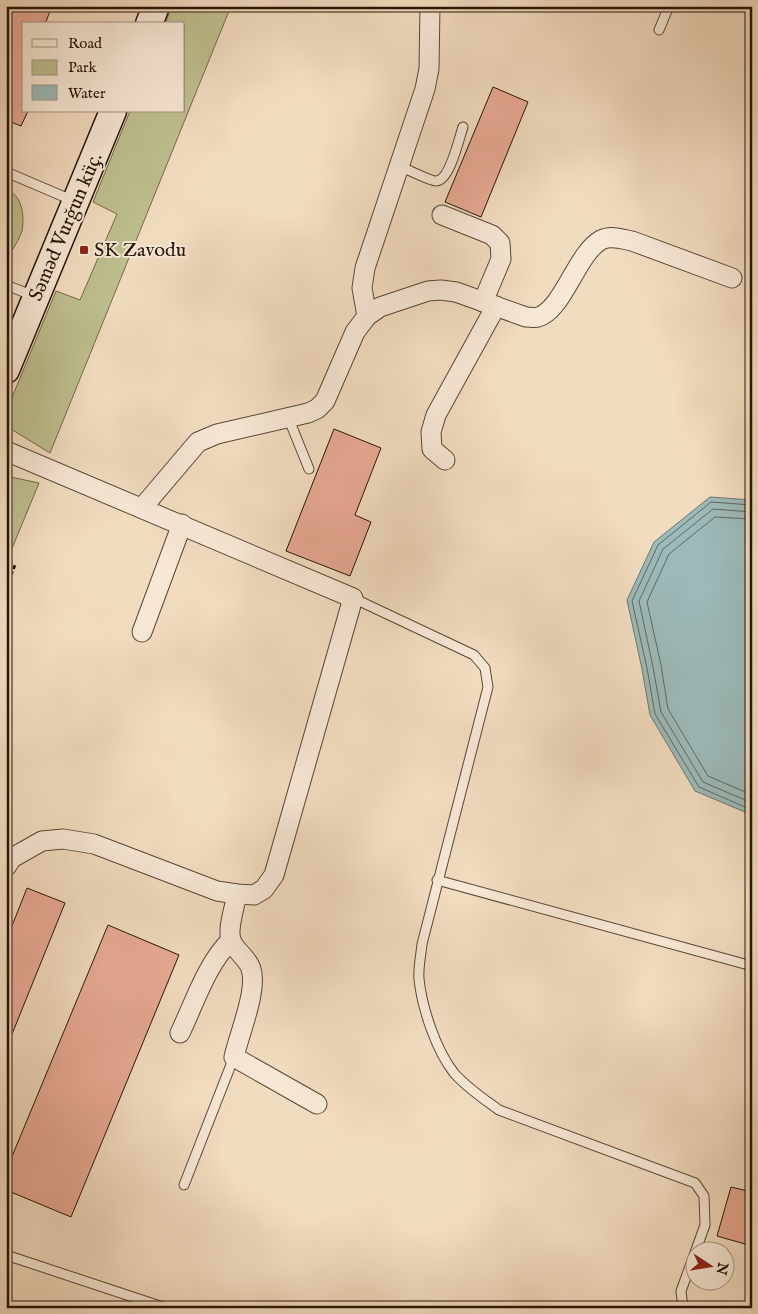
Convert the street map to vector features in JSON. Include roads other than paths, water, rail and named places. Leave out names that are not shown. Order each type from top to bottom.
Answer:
[{"type":"main road","points":[[150,22],[156,6]]},
{"type":"main road","name":"Səməd Vurğun küç.","points":[[6,370],[114,112]]},
{"type":"street","points":[[367,316],[362,288],[364,268],[425,89],[429,69],[430,6]]},
{"type":"street","points":[[442,215],[492,235],[500,244],[501,259],[490,304],[436,415],[431,432],[432,449],[445,460]]},
{"type":"street","points":[[142,508],[198,442],[217,434],[308,413],[317,409],[325,401],[355,332],[367,316],[380,307],[428,291],[441,290],[456,292],[526,317],[539,317],[552,308],[592,247],[602,240],[615,237],[632,241],[732,278]]},
{"type":"street","points":[[6,451],[353,598],[274,875],[264,889],[254,895],[217,891],[94,844],[63,839],[42,841],[12,858],[6,866]]},
{"type":"street","points":[[142,632],[182,524]]},
{"type":"street","points":[[237,894],[230,928],[231,940],[251,969],[252,984],[250,1002],[234,1057],[317,1104]]},
{"type":"street","points":[[180,1033],[212,964],[219,952],[231,940]]},
{"type":"lane","points":[[659,30],[668,6]]},
{"type":"lane","points":[[399,166],[436,181],[443,178],[448,172],[463,126]]},
{"type":"lane","points":[[6,172],[77,202]]},
{"type":"lane","points":[[6,285],[36,297]]},
{"type":"lane","points":[[288,417],[309,469]]},
{"type":"lane","points":[[353,598],[474,655],[485,668],[488,688],[422,944],[419,978],[425,1009],[438,1044],[454,1072],[475,1093],[500,1110],[696,1183],[704,1196],[705,1225],[681,1291],[683,1308]]},
{"type":"lane","points":[[438,880],[752,966]]},
{"type":"lane","points":[[184,1185],[234,1057]]},
{"type":"lane","points":[[6,1255],[166,1308]]},
{"type":"water","points":[[710,497],[752,500],[752,815],[695,791],[650,715],[627,600],[654,542]]},
{"type":"place","name":"SK Zavodu","points":[[84,250]]}]
